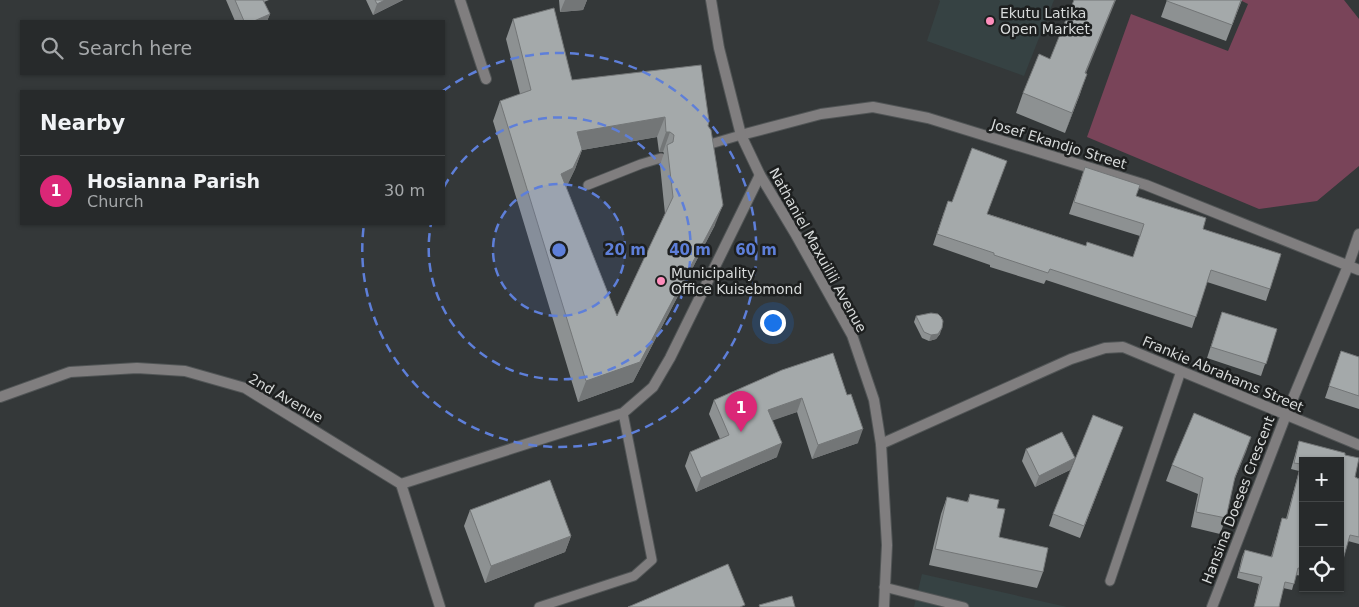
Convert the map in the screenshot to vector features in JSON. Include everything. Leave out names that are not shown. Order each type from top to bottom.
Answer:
[{"type":"street","points":[[460,0],[486,79]]},
{"type":"street","name":"Nathaniel Maxuilili Avenue","points":[[712,0],[718,48],[741,135],[760,175],[852,335],[874,400],[881,444],[887,545],[884,607]]},
{"type":"street","name":"Josef Ekandjo Street","points":[[741,135],[821,114],[873,108],[928,118],[1146,185],[1359,270]]},
{"type":"street","points":[[440,607],[401,484],[623,413],[652,387],[670,358],[760,175]]},
{"type":"street","name":"Hansina Doeses Crescent","points":[[1212,607],[1286,415],[1348,266],[1359,234]]},
{"type":"street","name":"Frankie Abrahams Street","points":[[881,444],[1070,359],[1105,348],[1123,347],[1359,445]]},
{"type":"street","name":"2nd Avenue","points":[[0,397],[70,372],[137,368],[185,371],[245,388],[401,484]]},
{"type":"lane","points":[[707,145],[741,135]]},
{"type":"lane","points":[[588,186],[641,164],[661,158]]},
{"type":"lane","points":[[1110,581],[1180,371]]},
{"type":"lane","points":[[539,607],[634,576],[652,560],[623,413]]},
{"type":"lane","points":[[884,587],[964,607]]},
{"type":"shaded area","name":"Ekutu Latika Open Market","points":[[939,0],[1054,0],[1024,76],[927,41]]},
{"type":"shaded area","points":[[1240,0],[1344,0],[1359,19],[1359,166],[1317,201],[1259,209],[1087,137],[1131,14],[1228,51],[1248,4]]},
{"type":"shaded area","points":[[922,574],[1067,607],[914,607]]},
{"type":"building","points":[[235,0],[263,0],[270,14],[256,20],[244,20]]},
{"type":"building","points":[[375,0],[385,0],[377,4]]},
{"type":"building","points":[[1074,0],[1115,0],[1085,73],[1087,74],[1072,113],[1023,93],[1039,54],[1050,59]]},
{"type":"building","points":[[1167,0],[1241,0],[1232,25]]},
{"type":"building","name":"Municipality Office Kuisebmond","points":[[554,8],[572,80],[701,65],[709,121],[708,126],[711,130],[723,205],[640,362],[586,381],[500,101],[531,90],[513,19]],"holes":[[[665,117],[666,132],[674,135],[673,142],[667,145],[673,197],[617,316],[561,174],[573,168],[582,149],[577,132]]]},
{"type":"building","points":[[972,148],[1007,161],[987,214],[1086,246],[1087,242],[1133,257],[1144,224],[1074,202],[1085,167],[1140,185],[1136,196],[1206,218],[1203,229],[1281,254],[1270,289],[1211,270],[1196,317],[1050,269],[1048,273],[937,234],[948,201],[952,202]]},
{"type":"building","points":[[1222,312],[1277,329],[1266,364],[1211,347]]},
{"type":"building","points":[[931,313],[938,314],[943,321],[942,328],[938,334],[931,335],[924,332],[916,316]]},
{"type":"building","points":[[1341,351],[1359,357],[1359,396],[1329,386]]},
{"type":"building","points":[[833,353],[847,395],[851,394],[863,429],[818,445],[802,398],[768,410],[782,443],[701,478],[690,452],[729,435],[714,400],[782,370]]},
{"type":"building","points":[[1194,413],[1251,437],[1235,477],[1226,518],[1196,512],[1203,478],[1172,465]]},
{"type":"building","points":[[1093,415],[1123,427],[1084,526],[1053,514]]},
{"type":"building","points":[[1062,432],[1075,458],[1039,476],[1026,449]]},
{"type":"building","points":[[1299,441],[1359,458],[1355,477],[1359,479],[1359,537],[1350,535],[1344,556],[1344,457],[1299,457],[1299,464],[1294,463]]},
{"type":"building","points":[[1299,472],[1299,568],[1294,584],[1285,582],[1279,607],[1254,607],[1262,577],[1239,572],[1245,550],[1272,557],[1282,518],[1287,519]]},
{"type":"building","points":[[550,480],[571,536],[491,566],[470,510]]},
{"type":"building","points":[[970,494],[999,500],[997,508],[1005,509],[999,537],[1048,548],[1043,572],[935,549],[947,497],[968,502]]},
{"type":"building","points":[[728,564],[745,605],[740,607],[628,607]]},
{"type":"building","points":[[792,596],[795,607],[760,607],[759,605]]},
{"type":"place","name":"Ekutu Latika Open Market","points":[[990,21]]},
{"type":"place","name":"Municipality Office Kuisebmond","points":[[661,281]]},
{"type":"place","name":"Hosianna Parish","points":[[741,432]]}]
